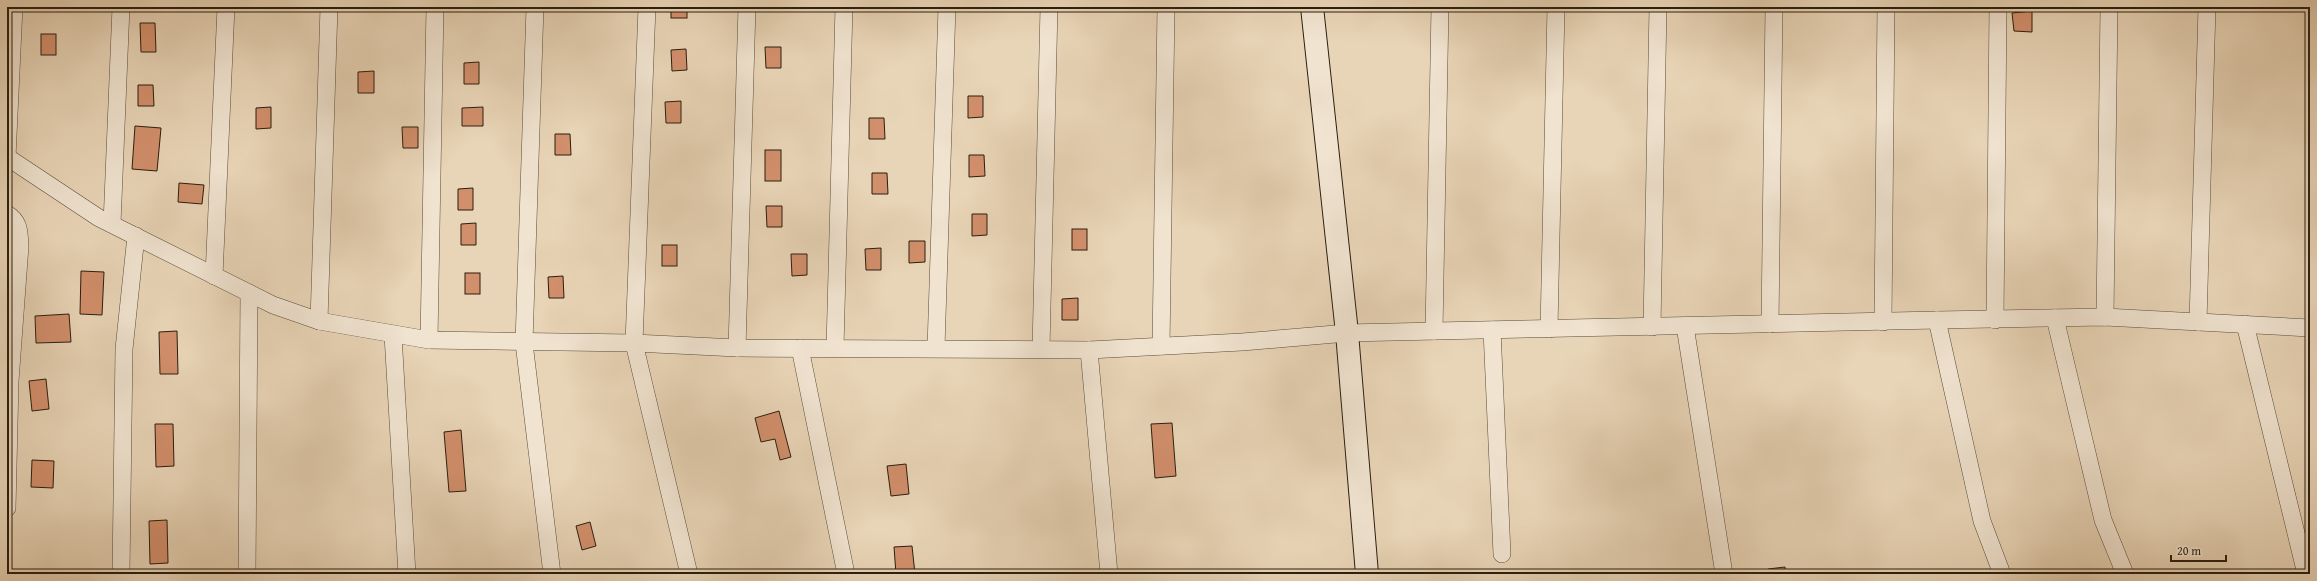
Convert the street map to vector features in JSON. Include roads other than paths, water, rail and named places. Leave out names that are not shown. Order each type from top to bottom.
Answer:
[{"type":"street","points":[[14,7],[7,157],[112,224],[273,305],[319,321],[392,335],[429,340],[524,343],[634,342],[737,348],[1089,350],[1347,333],[1937,320],[2105,317],[2310,328]]},
{"type":"street","points":[[112,224],[120,7]]},
{"type":"street","points":[[214,276],[226,7]]},
{"type":"street","points":[[319,321],[329,7]]},
{"type":"street","points":[[429,340],[435,7]]},
{"type":"street","points":[[535,7],[524,343],[552,574]]},
{"type":"street","points":[[646,7],[634,342],[689,574]]},
{"type":"street","points":[[737,348],[747,7]]},
{"type":"street","points":[[835,348],[844,7]]},
{"type":"street","points":[[936,348],[946,7]]},
{"type":"street","points":[[1040,349],[1049,7]]},
{"type":"street","points":[[1161,346],[1166,7]]},
{"type":"street","points":[[1312,7],[1347,333],[1367,574]]},
{"type":"street","points":[[1434,331],[1440,7]]},
{"type":"street","points":[[1549,329],[1556,7]]},
{"type":"street","points":[[1652,327],[1658,7]]},
{"type":"street","points":[[1770,324],[1774,7]]},
{"type":"street","points":[[1883,322],[1886,7]]},
{"type":"street","points":[[1995,320],[1998,7]]},
{"type":"street","points":[[2105,317],[2109,7]]},
{"type":"street","points":[[2198,322],[2206,7]]},
{"type":"street","points":[[7,214],[14,218],[19,226],[20,246],[10,381],[7,508]]},
{"type":"street","points":[[121,574],[124,349],[136,236]]},
{"type":"street","points":[[247,574],[249,293]]},
{"type":"street","points":[[2054,318],[2103,520],[2125,574]]},
{"type":"street","points":[[1937,320],[1982,521],[2002,574]]},
{"type":"street","points":[[2245,324],[2306,574]]},
{"type":"street","points":[[1685,326],[1724,574]]},
{"type":"street","points":[[1492,330],[1502,554]]},
{"type":"street","points":[[392,335],[407,574]]},
{"type":"street","points":[[800,348],[846,574]]},
{"type":"street","points":[[1089,350],[1109,574]]}]
